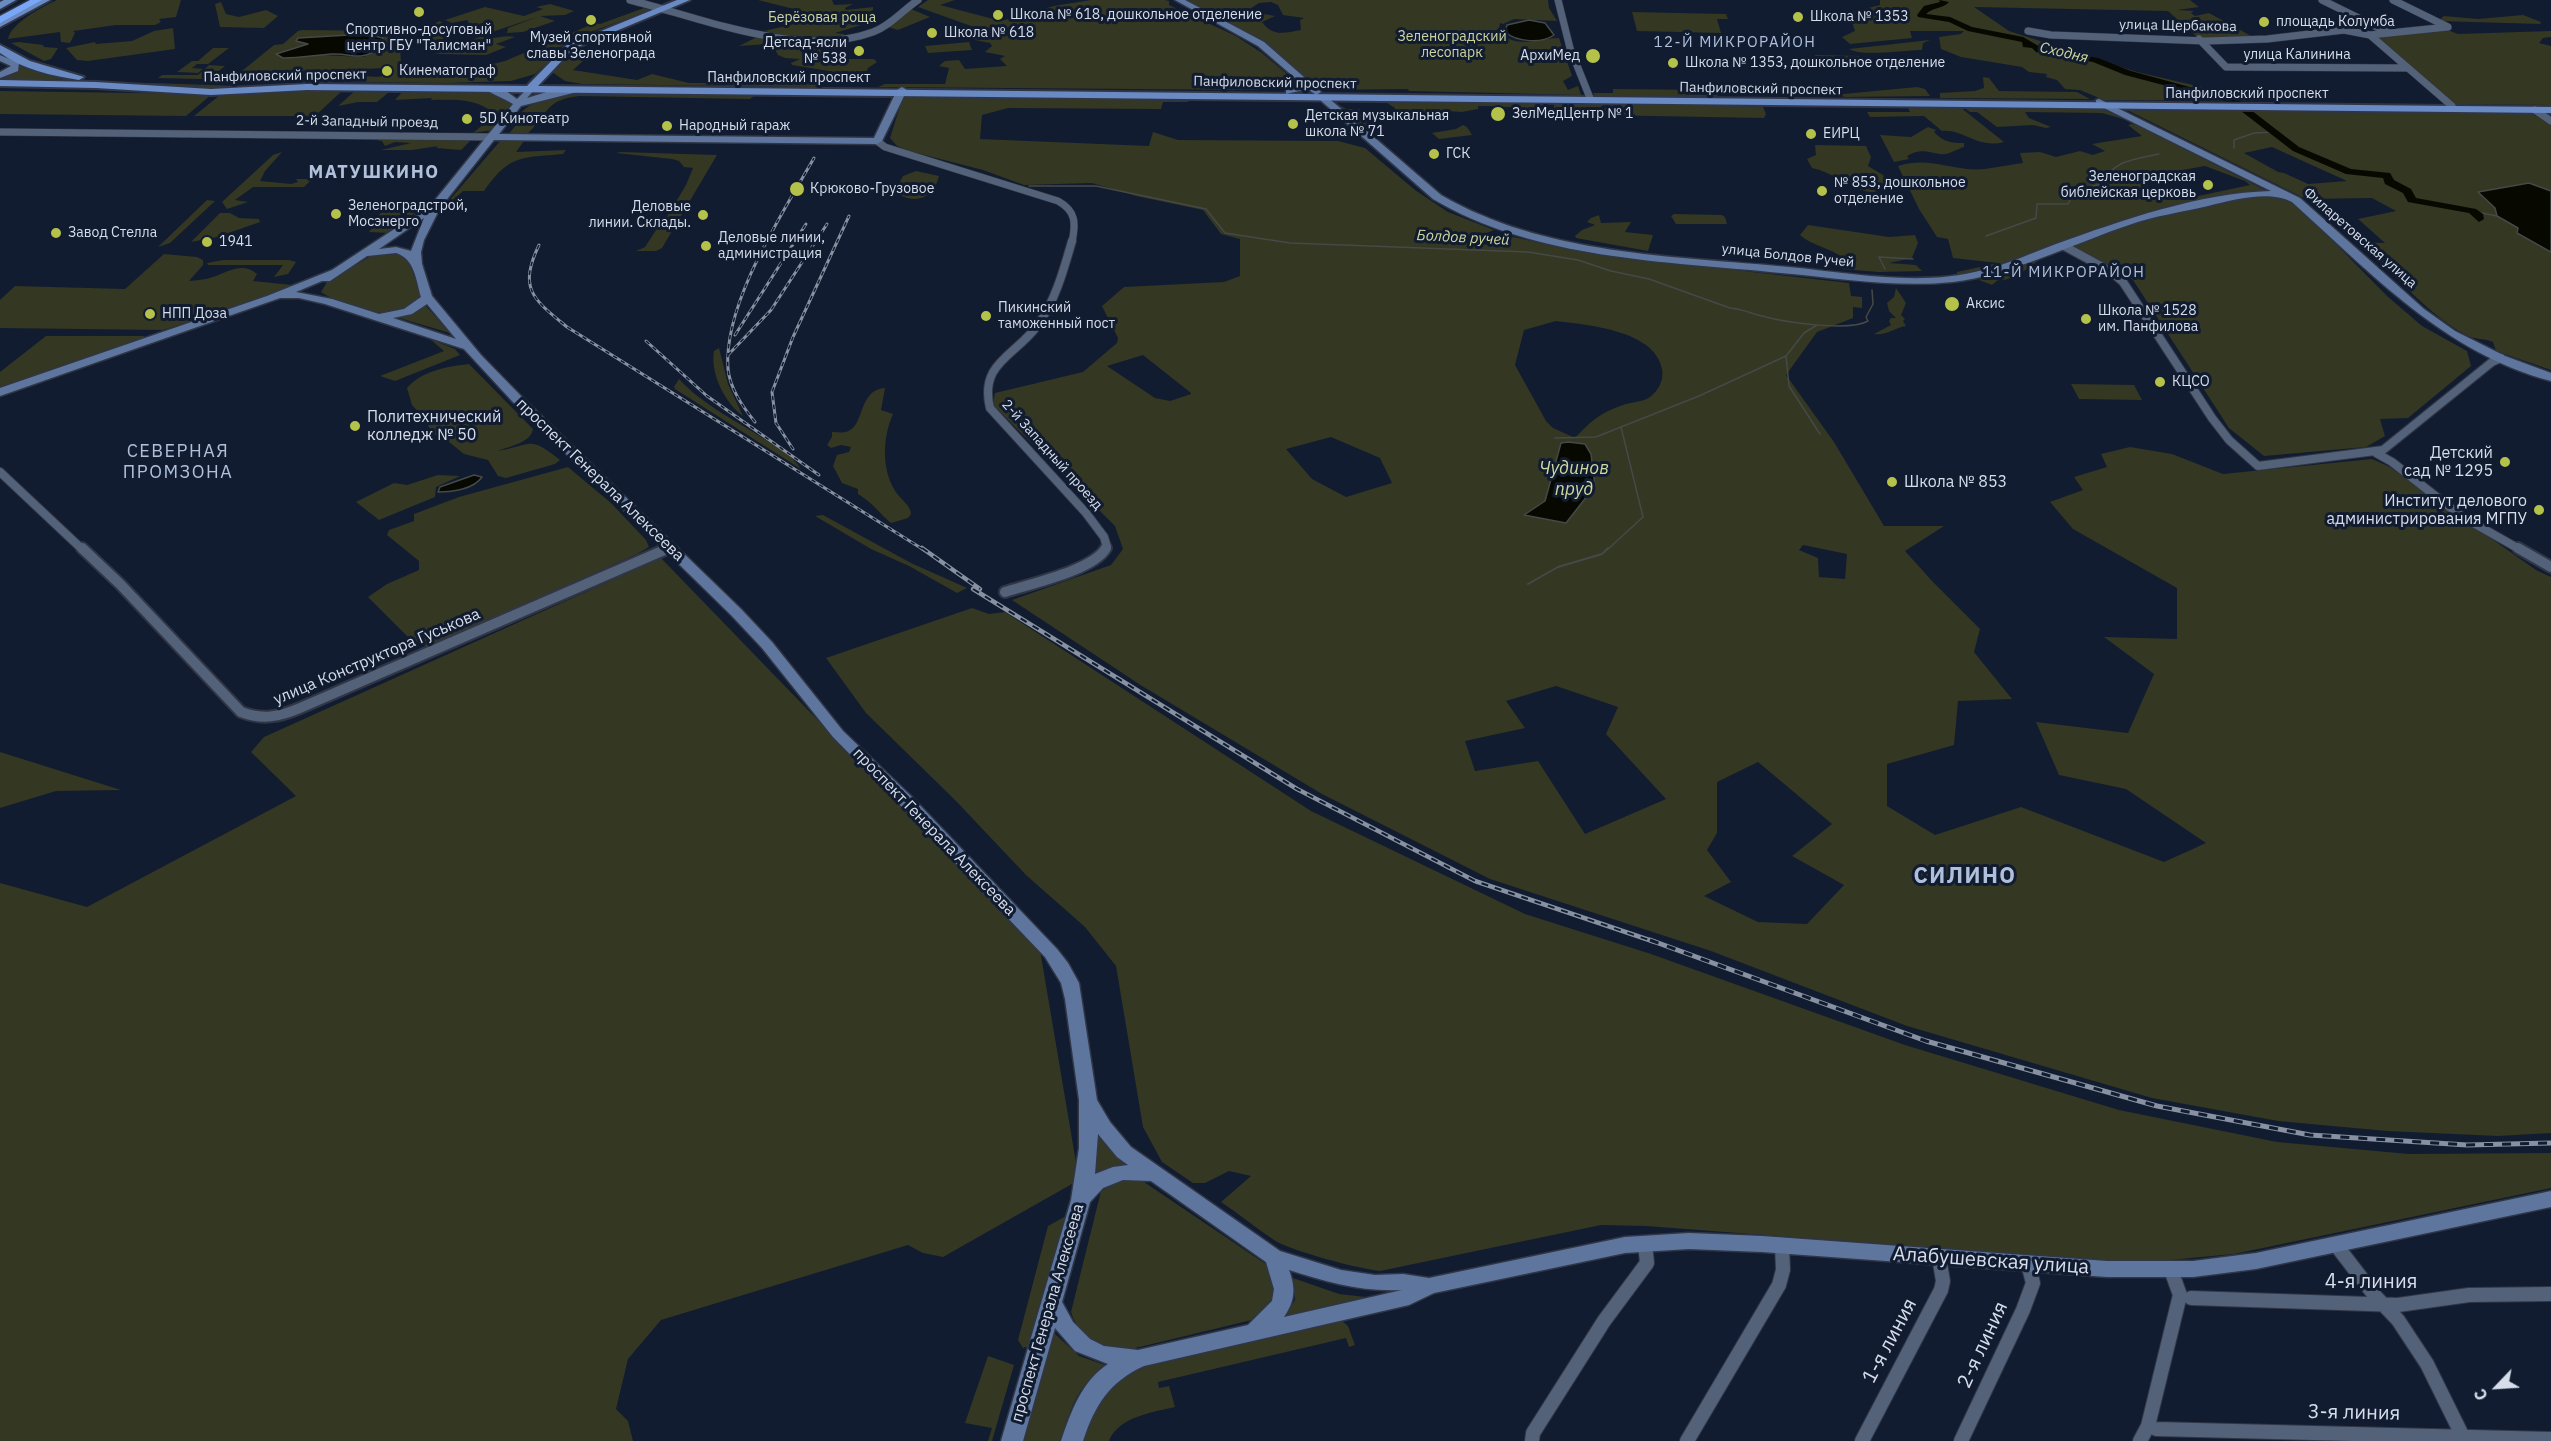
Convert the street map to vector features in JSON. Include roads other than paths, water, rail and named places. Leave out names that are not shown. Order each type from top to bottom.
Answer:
[{"type":"highway","points":[[0,11],[21,0]]},
{"type":"highway","points":[[2,23],[37,0]]},
{"type":"main road","points":[[0,6],[10,0]]},
{"type":"main road","points":[[2,23],[45,0]]},
{"type":"main road","name":"проспект Генерала Алексеева","points":[[532,88],[566,50],[582,41],[685,0]]},
{"type":"main road","points":[[0,48],[11,56],[51,71],[117,84]]},
{"type":"main road","points":[[552,65],[551,74],[558,80],[581,87]]},
{"type":"main road","points":[[491,87],[537,75],[552,65]]},
{"type":"main road","points":[[0,81],[117,84]]},
{"type":"main road","points":[[216,92],[244,87],[243,84],[235,82]]},
{"type":"main road","name":"Панфиловский проспект","points":[[117,84],[235,82],[604,90],[1289,92],[1319,95],[2101,105],[2452,106],[2551,109]]},
{"type":"main road","name":"Панфиловский проспект","points":[[117,84],[216,92],[308,87],[491,87]]},
{"type":"main road","name":"Панфиловский проспект","points":[[532,88],[2551,109]]},
{"type":"street","points":[[630,0],[780,37],[835,40],[857,37],[880,29],[918,0]]},
{"type":"street","name":"улица Болдов Ручей","points":[[1179,0],[1261,44],[1405,171],[1443,201],[1523,233],[1565,244],[1680,260],[1902,281],[1953,279],[1986,273],[2129,221],[2152,215],[2241,195],[2286,194]]},
{"type":"street","points":[[1558,0],[1570,48],[1590,98]]},
{"type":"street","points":[[2322,0],[2392,34]]},
{"type":"street","name":"улица Щербакова","points":[[2028,31],[2051,35],[2199,39],[2281,38],[2355,30],[2370,35],[2392,34],[2448,27],[2393,0]]},
{"type":"street","points":[[2370,35],[2452,106]]},
{"type":"street","name":"улица Калинина","points":[[2199,39],[2226,67],[2407,68]]},
{"type":"street","points":[[0,58],[16,66],[0,81]]},
{"type":"street","points":[[1289,92],[1301,89],[1307,83]]},
{"type":"street","points":[[491,87],[518,104],[556,93],[604,90]]},
{"type":"street","name":"проспект Генерала Алексеева","points":[[532,88],[435,207],[419,240],[417,264],[427,297],[468,347],[516,398],[767,645],[838,734],[906,801],[1051,952],[1070,982],[1088,1100],[1089,1148],[1081,1200],[1012,1441]]},
{"type":"street","points":[[877,141],[901,91]]},
{"type":"street","name":"Филаретовская улица","points":[[2101,105],[2286,194],[2305,207],[2420,311],[2451,333],[2501,358],[2551,377]]},
{"type":"street","points":[[2535,110],[2551,121]]},
{"type":"street","name":"2-й Западный проезд","points":[[0,132],[877,141],[885,147],[1058,201],[1070,210],[1075,218],[1067,258],[1038,325],[992,372],[987,384],[987,395],[990,408],[1086,513],[1104,537],[1107,547],[1102,556],[1083,566],[1005,592]]},
{"type":"street","name":"проспект Генерала Алексеева","points":[[271,298],[333,273],[435,207]]},
{"type":"street","points":[[2064,246],[2110,271],[2123,282],[2212,418],[2229,440],[2258,466],[2376,453],[2383,450],[2492,362],[2501,358]]},
{"type":"street","points":[[359,256],[382,251],[405,251],[413,257],[417,264]]},
{"type":"street","points":[[328,301],[320,293],[320,289],[333,273]]},
{"type":"street","name":"проспект Генерала Алексеева","points":[[271,298],[299,295],[328,301],[468,347]]},
{"type":"street","points":[[374,315],[392,315],[409,311],[420,306],[427,297]]},
{"type":"street","points":[[0,392],[271,298]]},
{"type":"street","points":[[2376,453],[2392,462],[2461,516],[2551,567]]},
{"type":"street","name":"улица Конструктора Гуськова","points":[[0,472],[120,584],[241,712],[259,718],[287,713],[319,700],[670,548]]},
{"type":"street","name":"Алабушевская улица","points":[[1088,1100],[1116,1144],[1273,1257],[1341,1278],[1375,1283],[1403,1282],[1429,1286]]},
{"type":"street","points":[[1081,1200],[1097,1180],[1108,1174],[1132,1171],[1156,1174]]},
{"type":"street","name":"Алабушевская улица","points":[[1249,1334],[1409,1298],[1429,1286],[1590,1251],[1645,1243],[1710,1241],[2107,1269],[2171,1270],[2218,1267],[2336,1245],[2551,1199]]},
{"type":"street","points":[[1532,1441],[1533,1433],[1604,1321],[1647,1263],[1645,1243]]},
{"type":"street","points":[[2336,1245],[2398,1320],[2427,1364],[2464,1439]]},
{"type":"street","points":[[1687,1441],[1779,1285],[1784,1262],[1782,1246]]},
{"type":"street","points":[[1052,1302],[1071,1335],[1090,1351],[1117,1358],[1141,1358],[1249,1334],[1271,1318],[1279,1310],[1285,1289],[1284,1277],[1273,1257]]},
{"type":"street","name":"1-я линия","points":[[1862,1441],[1941,1290],[1943,1281],[1939,1257]]},
{"type":"street","name":"2-я линия","points":[[1961,1441],[2023,1311],[2033,1283],[2028,1264]]},
{"type":"street","points":[[2140,1441],[2148,1426],[2180,1295],[2171,1270]]},
{"type":"street","name":"4-я линия","points":[[2191,1298],[2398,1305],[2469,1296],[2551,1293]]},
{"type":"street","points":[[1072,1441],[1086,1401],[1094,1390],[1111,1373],[1141,1358]]},
{"type":"street","name":"3-я линия","points":[[2156,1428],[2464,1439],[2551,1438]]},
{"type":"water","points":[[1529,20],[1545,23],[1554,35],[1543,40],[1529,41],[1505,32],[1507,25]]},
{"type":"water","points":[[366,34],[383,38],[379,49],[366,55],[332,54],[283,58],[276,54],[308,44],[296,41],[298,38]]},
{"type":"water","points":[[2529,183],[2551,191],[2551,252],[2517,233],[2518,228],[2497,216],[2495,208],[2478,192]]},
{"type":"water","name":"Чудинов пруд","points":[[1561,443],[1585,444],[1591,454],[1595,486],[1566,523],[1524,515],[1545,501]]},
{"type":"water","points":[[474,475],[482,477],[469,487],[438,492],[440,487]]},
{"type":"waterway","name":"Сходня","points":[[1943,0],[1945,2],[1943,4],[1927,8],[1921,15],[1950,20],[1971,29],[2020,39],[2027,41],[2026,45],[2035,46],[2039,50],[2095,60],[2128,73],[2236,101]]},
{"type":"waterway","name":"Сходня","points":[[2244,109],[2296,149],[2349,172],[2387,175],[2389,182],[2407,191],[2412,200],[2472,211],[2479,216],[2479,219]]},
{"type":"waterway","points":[[2234,148],[2234,140],[2254,133],[2273,132]]},
{"type":"waterway","points":[[1986,236],[2036,218],[2037,204],[2068,204],[2075,191],[2101,184],[2119,165],[2159,154]]},
{"type":"waterway","name":"Болдов ручей","points":[[1029,186],[1096,186],[1206,209],[1225,233],[1290,243],[1528,252],[1578,260],[1611,271],[1649,279],[1730,308],[1800,323],[1846,326],[1868,321],[1866,317],[1873,304],[1872,290]]},
{"type":"waterway","points":[[2472,211],[2497,216]]},
{"type":"waterway","name":"Болдов ручей","points":[[1885,269],[1879,257],[1913,259]]},
{"type":"waterway","points":[[1786,356],[1804,333],[1817,325]]},
{"type":"waterway","points":[[1621,427],[1699,396],[1786,356]]},
{"type":"waterway","points":[[1786,356],[1789,386],[1820,434]]},
{"type":"waterway","points":[[1555,438],[1596,437],[1621,427]]},
{"type":"waterway","points":[[1607,550],[1643,517],[1621,427]]},
{"type":"waterway","points":[[1528,584],[1558,567],[1602,554],[1608,548]]},
{"type":"railway","points":[[729,354],[735,316],[757,260],[814,158]]},
{"type":"railway","points":[[793,449],[776,423],[772,392],[793,337],[849,216]]},
{"type":"railway","points":[[735,335],[806,224]]},
{"type":"railway","points":[[729,354],[771,310],[827,224]]},
{"type":"railway","points":[[539,245],[530,272],[532,292],[545,309],[567,327],[924,550]]},
{"type":"railway","points":[[646,341],[707,396],[819,475]]},
{"type":"railway","points":[[729,354],[731,384],[755,422]]},
{"type":"railway","points":[[922,548],[980,589]]},
{"type":"railway","points":[[973,589],[1297,789],[1475,881],[1655,942]]},
{"type":"railway","points":[[1650,940],[1926,1041],[2157,1106],[2310,1135],[2467,1145],[2551,1143]]},
{"type":"place","name":"Спортивно-досуговый центр ГБУ \"Талисман\"","points":[[419,12]]},
{"type":"place","name":"Школа № 618, дошкольное отделение","points":[[998,15]]},
{"type":"place","name":"Школа № 1353","points":[[1798,17]]},
{"type":"place","name":"Музей спортивной славы Зеленограда","points":[[591,20]]},
{"type":"place","name":"площадь Колумба","points":[[2264,22]]},
{"type":"place","name":"Школа № 618","points":[[932,33]]},
{"type":"place","name":"Детсад-ясли № 538","points":[[859,51]]},
{"type":"place","name":"АрхиМед","points":[[1593,56]]},
{"type":"place","name":"Школа № 1353, дошкольное отделение","points":[[1673,63]]},
{"type":"place","name":"Кинематограф","points":[[387,71]]},
{"type":"place","name":"ЗелМедЦентр № 1","points":[[1498,114]]},
{"type":"place","name":"5D Кинотеатр","points":[[467,119]]},
{"type":"place","name":"Детская музыкальная школа № 71","points":[[1293,124]]},
{"type":"place","name":"Народный гараж","points":[[667,126]]},
{"type":"place","name":"ЕИРЦ","points":[[1811,134]]},
{"type":"place","name":"ГСК","points":[[1434,154]]},
{"type":"place","name":"Зеленоградская библейская церковь","points":[[2208,185]]},
{"type":"place","name":"Крюково-Грузовое","points":[[797,189]]},
{"type":"place","name":"№ 853, дошкольное отделение","points":[[1822,191]]},
{"type":"place","name":"Зеленоградстрой, Мосэнерго","points":[[336,214]]},
{"type":"place","name":"Деловые линии. Склады.","points":[[703,215]]},
{"type":"place","name":"Завод Стелла","points":[[56,233]]},
{"type":"place","name":"1941","points":[[207,242]]},
{"type":"place","name":"Деловые линии, администрация","points":[[706,246]]},
{"type":"place","name":"Аксис","points":[[1952,304]]},
{"type":"place","name":"НПП Доза","points":[[150,314]]},
{"type":"place","name":"Пикинский таможенный пост","points":[[986,316]]},
{"type":"place","name":"Школа № 1528 им. Панфилова","points":[[2086,319]]},
{"type":"place","name":"КЦСО","points":[[2160,382]]},
{"type":"place","name":"Политехнический колледж № 50","points":[[355,426]]},
{"type":"place","name":"Детский сад № 1295","points":[[2505,462]]},
{"type":"place","name":"Школа № 853","points":[[1892,482]]},
{"type":"place","name":"Институт делового администрирования МГПУ","points":[[2539,510]]},
{"type":"district","name":"12-Й МИКРОРАЙОН","points":[[1735,43]]},
{"type":"district","name":"МАТУШКИНО","points":[[374,173]]},
{"type":"district","name":"11-Й МИКРОРАЙОН","points":[[2064,273]]},
{"type":"district","name":"СЕВЕРНАЯ ПРОМЗОНА","points":[[178,462]]},
{"type":"district","name":"СИЛИНО","points":[[1965,877]]},
{"type":"park label","name":"Берёзовая роща","points":[[822,18]]},
{"type":"park label","name":"Зеленоградский лесопарк","points":[[1452,46]]}]
